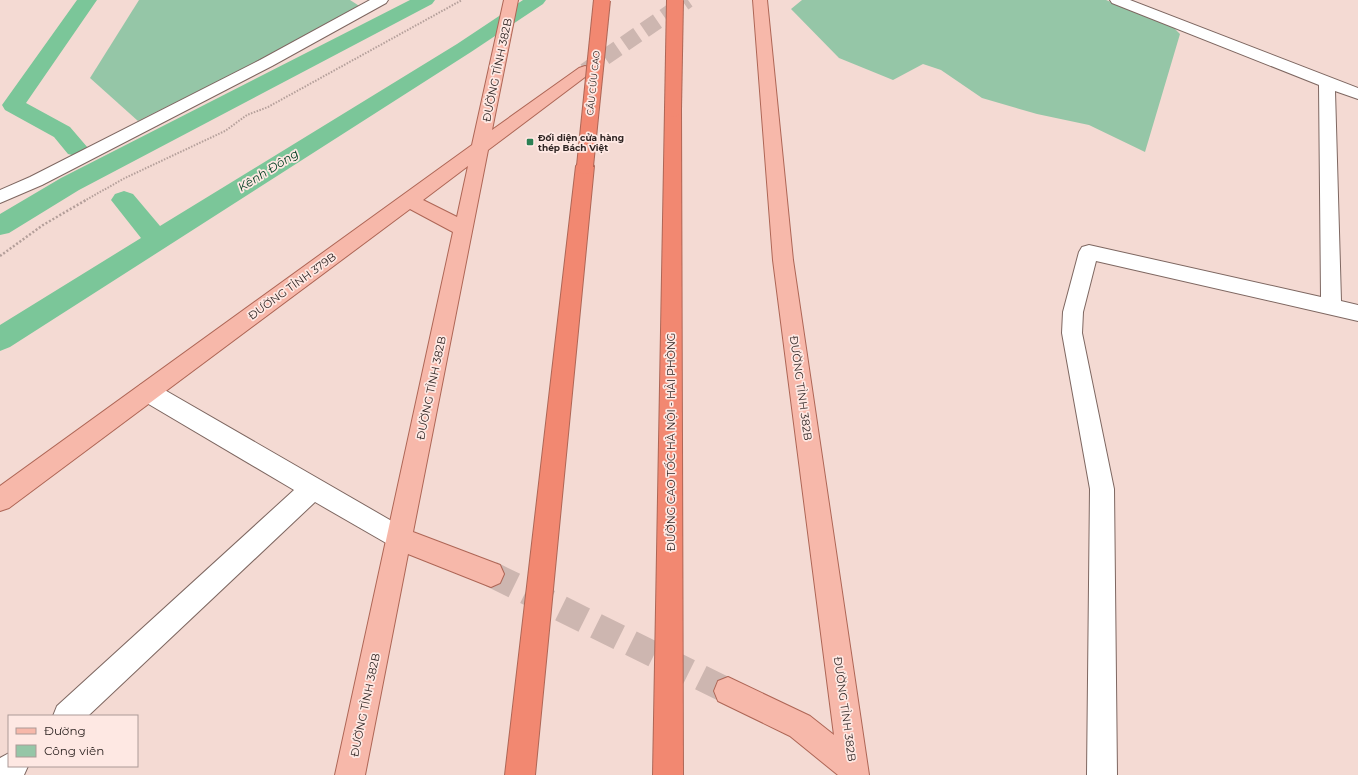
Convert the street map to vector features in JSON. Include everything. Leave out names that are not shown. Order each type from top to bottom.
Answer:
[{"type":"highway","name":"CẦU CỬU CAO","points":[[520,775],[602,0]]},
{"type":"highway","name":"ĐƯỜNG CAO TỐC HÀ NỘI - HẢI PHÒNG","points":[[668,775],[675,0]]},
{"type":"main road","name":"ĐƯỜNG TỈNH 382B","points":[[350,775],[482,147],[511,0]]},
{"type":"main road","name":"ĐƯỜNG TỈNH 382B","points":[[760,0],[783,260],[857,773]]},
{"type":"main road","name":"ĐƯỜNG TỈNH 379B","points":[[0,500],[585,71]]},
{"type":"main road","points":[[408,200],[464,229]]},
{"type":"main road","points":[[400,539],[491,574]]},
{"type":"main road","points":[[728,691],[800,726],[857,773]]},
{"type":"street","points":[[0,198],[245,74],[382,0]]},
{"type":"street","points":[[1117,0],[1358,94]]},
{"type":"street","points":[[1327,82],[1331,306]]},
{"type":"street","points":[[1102,775],[1102,489],[1072,334],[1073,312],[1089,252],[1358,313]]},
{"type":"street","points":[[148,392],[400,539]]},
{"type":"street","points":[[68,715],[313,488]]},
{"type":"street","points":[[3,775],[12,767]]},
{"type":"path","points":[[0,256],[43,225],[90,197],[125,178],[225,131],[241,118],[292,94],[462,0]]},
{"type":"green space","points":[[139,0],[350,0],[364,9],[138,121],[90,78]]},
{"type":"green space","points":[[802,0],[1106,0],[1172,26],[1180,34],[1145,152],[1089,125],[1037,114],[982,98],[941,70],[923,64],[893,80],[839,58],[791,9]]},
{"type":"waterway","points":[[76,148],[62,132],[13,105],[87,0]]},
{"type":"waterway","points":[[0,226],[70,184],[425,0]]},
{"type":"waterway","name":"Kênh Đông","points":[[157,240],[464,48],[536,0]]},
{"type":"waterway","points":[[124,200],[157,240]]},
{"type":"waterway","name":"Kênh Đông","points":[[0,339],[157,240]]},
{"type":"tunnel","points":[[585,71],[688,0]]},
{"type":"tunnel","points":[[491,574],[728,691]]},
{"type":"place","name":"Đối diện cửa hàng thép Bách Việt","points":[[530,142]]}]
